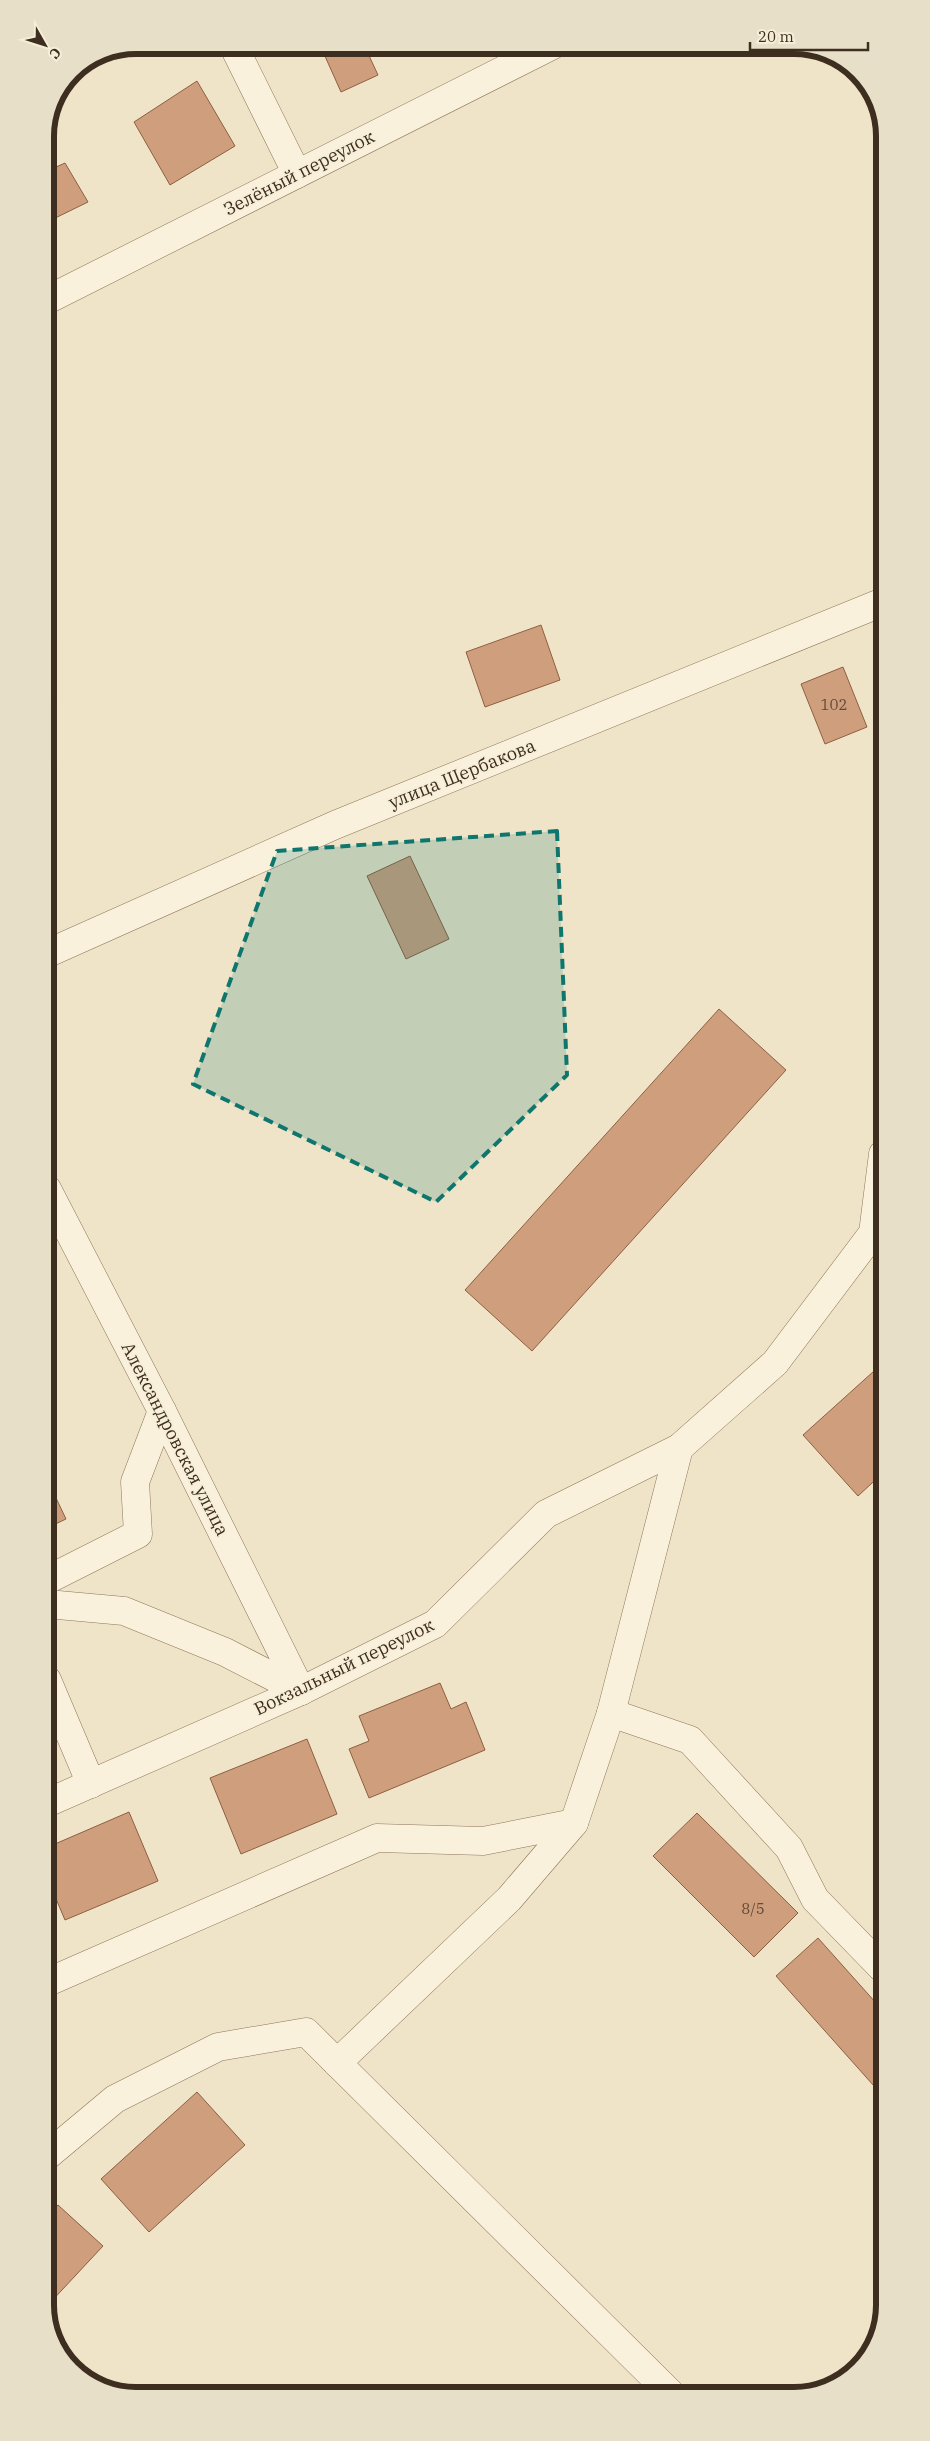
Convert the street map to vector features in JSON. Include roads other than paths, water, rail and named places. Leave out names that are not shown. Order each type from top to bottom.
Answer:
[{"type":"street","points":[[237,54],[297,174]]},
{"type":"street","name":"Зелёный переулок","points":[[54,296],[536,54]]},
{"type":"street","name":"улица Щербакова","points":[[54,950],[335,825],[876,604]]},
{"type":"street","name":"Александровская улица","points":[[54,1203],[162,1411],[301,1691]]},
{"type":"street","name":"Вокзальный переулок","points":[[54,1800],[301,1691],[435,1624],[546,1514],[679,1448],[775,1363],[873,1233],[876,1209]]},
{"type":"street","points":[[54,1576],[138,1534],[135,1482],[162,1411]]},
{"type":"street","points":[[337,2063],[509,1898],[574,1823],[611,1713],[679,1448]]},
{"type":"street","points":[[54,1605],[124,1611],[225,1652],[301,1691]]},
{"type":"street","points":[[54,1697],[91,1784]]},
{"type":"street","points":[[611,1713],[690,1740],[789,1848],[815,1900],[876,1963]]},
{"type":"street","points":[[54,1977],[377,1838],[483,1841],[574,1823]]},
{"type":"street","points":[[54,2150],[115,2099],[218,2046],[306,2032],[663,2387]]}]
